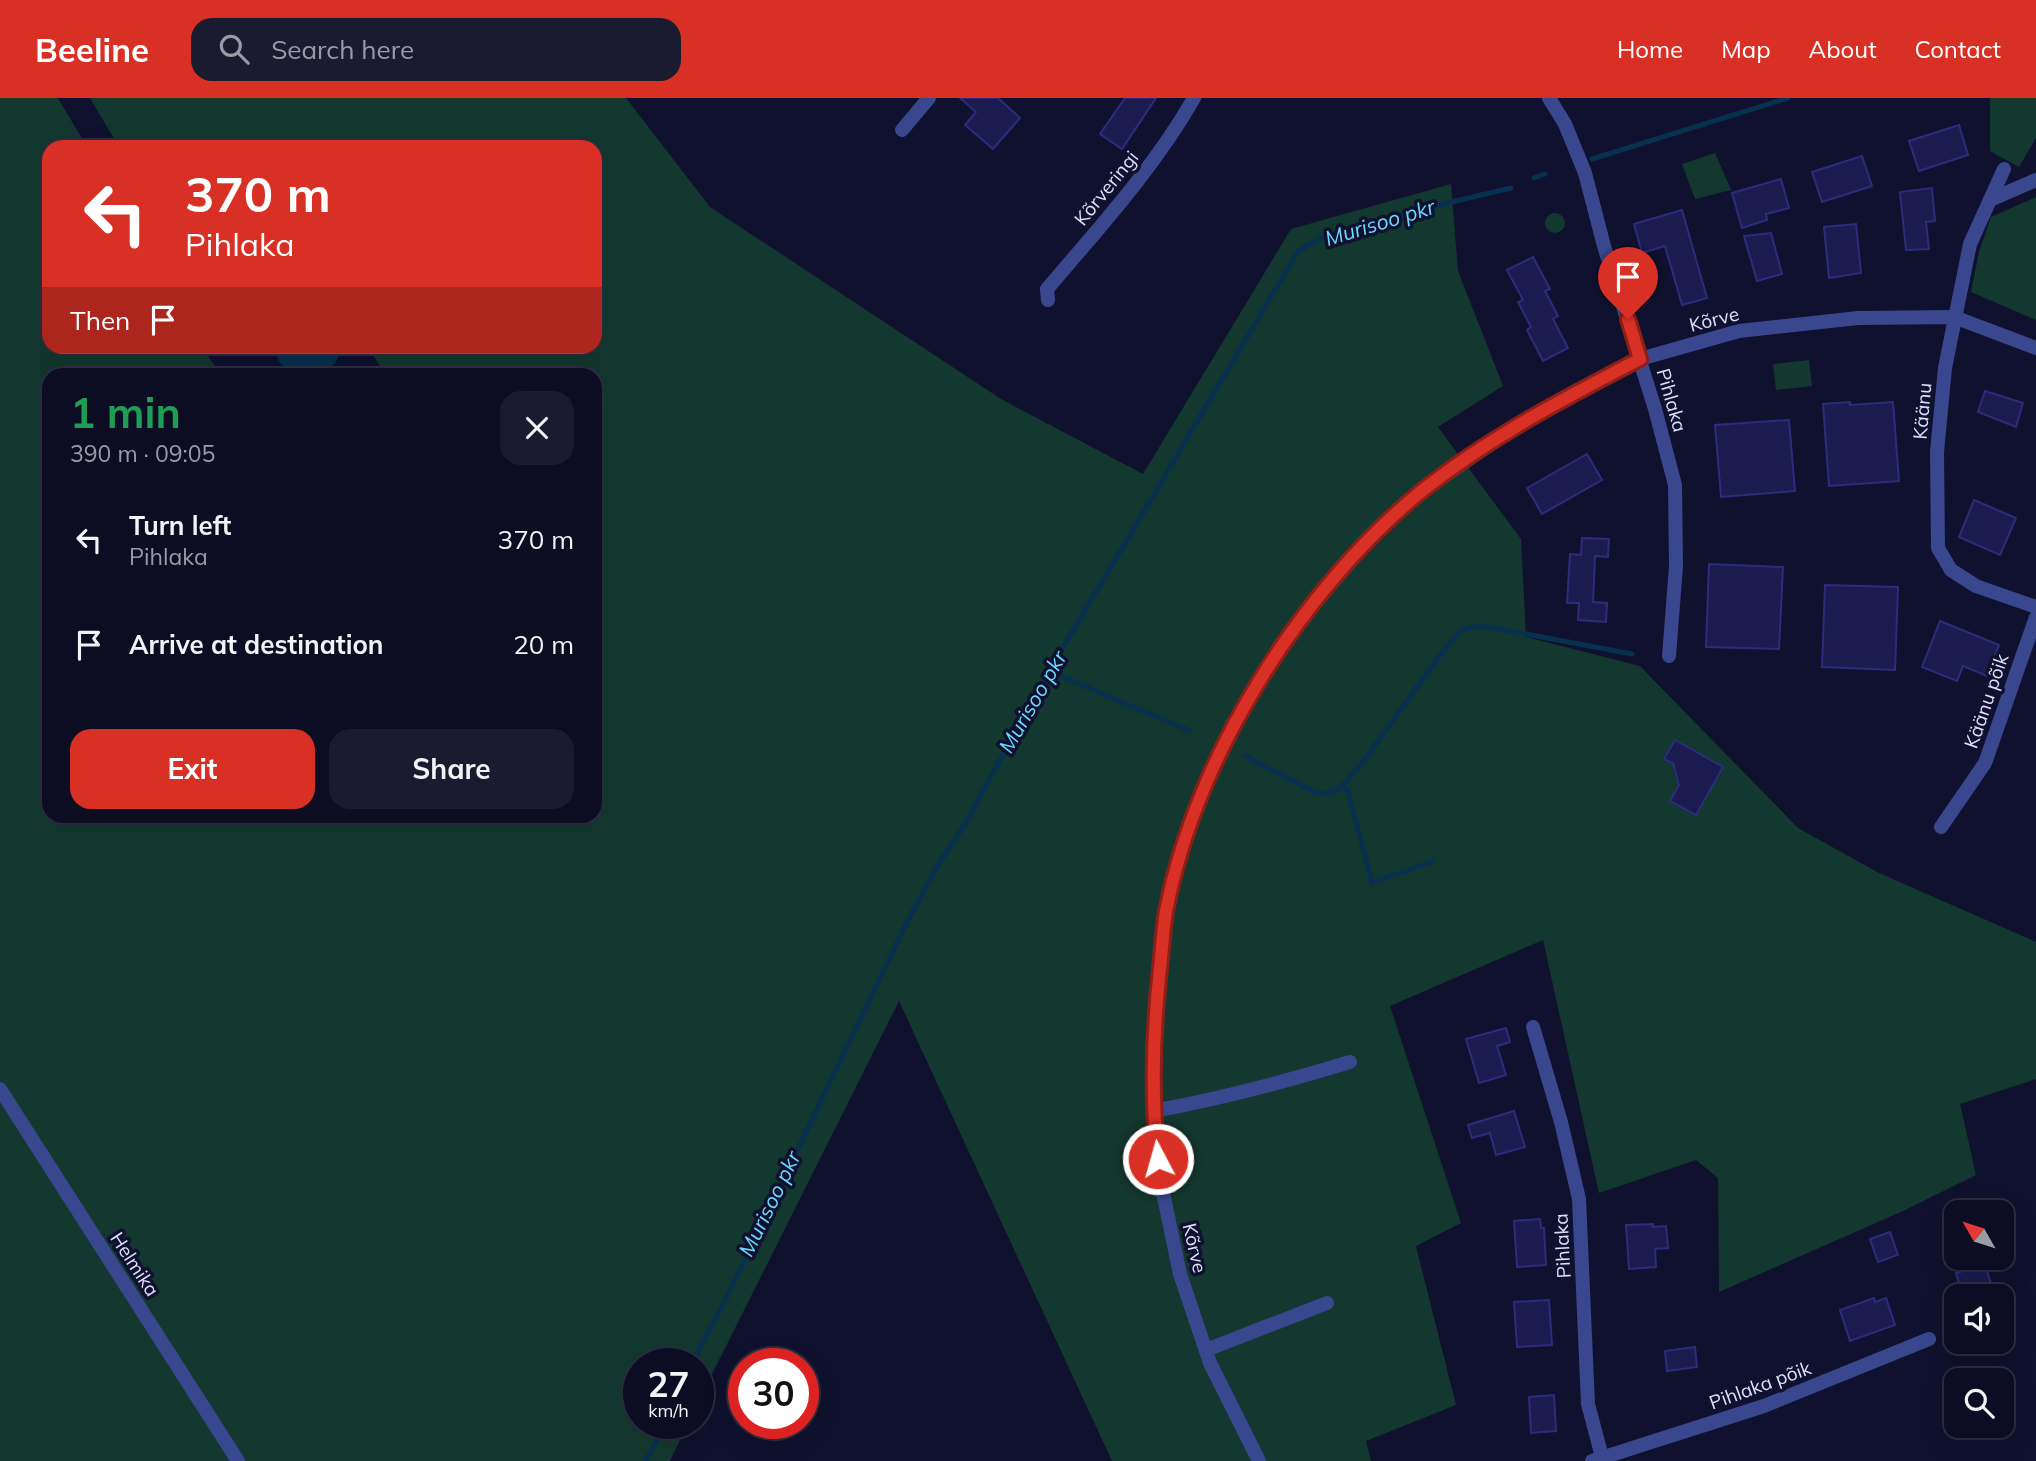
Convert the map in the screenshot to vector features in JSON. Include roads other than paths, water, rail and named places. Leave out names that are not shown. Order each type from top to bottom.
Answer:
[{"type":"street","points":[[902,130],[929,98]]},
{"type":"street","name":"Kõrveringi","points":[[1048,300],[1047,289],[1143,174],[1174,133],[1194,98]]},
{"type":"street","name":"Pihlaka","points":[[1549,98],[1564,124],[1585,173],[1675,485],[1676,566],[1670,656]]},
{"type":"street","name":"Käänu","points":[[2004,169],[1970,244],[1945,368],[1937,452],[1938,548],[1951,570],[1976,586],[2036,607]]},
{"type":"street","points":[[1990,200],[2036,180]]},
{"type":"street","name":"Kõrve","points":[[1259,1461],[1206,1350],[1180,1274],[1161,1182],[1153,1111],[1155,1010],[1166,912],[1202,794],[1231,732],[1269,667],[1308,610],[1362,548],[1423,491],[1533,415],[1640,359],[1739,331],[1858,318],[1954,317],[2036,348]]},
{"type":"street","name":"Käänu põik","points":[[1941,827],[1985,763],[2036,617]]},
{"type":"street","name":"Pihlaka","points":[[1533,1027],[1561,1122],[1579,1199],[1588,1404],[1597,1459]]},
{"type":"street","points":[[1153,1111],[1212,1101],[1350,1062]]},
{"type":"street","name":"Helmika","points":[[0,1089],[238,1461]]},
{"type":"street","points":[[1206,1350],[1327,1303]]},
{"type":"street","name":"Pihlaka põik","points":[[1597,1459],[1764,1406],[1929,1339]]},
{"type":"water","points":[[276,354],[339,354],[329,368],[285,368]]},
{"type":"waterway","name":"Murisoo pkr","points":[[1592,159],[1788,98]]},
{"type":"waterway","name":"Murisoo pkr","points":[[1534,178],[1545,174]]},
{"type":"waterway","name":"Murisoo pkr","points":[[700,1348],[905,926],[936,868],[965,824],[1048,673],[1297,253],[1312,243],[1336,234],[1511,188]]},
{"type":"waterway","points":[[1245,756],[1315,792],[1326,794],[1339,789],[1360,766],[1461,630],[1478,626],[1494,628],[1632,654]]},
{"type":"waterway","points":[[1049,671],[1190,731]]},
{"type":"waterway","points":[[1342,786],[1348,791],[1372,883],[1433,861]]},
{"type":"waterway","name":"Murisoo pkr","points":[[646,1461],[657,1439]]}]
